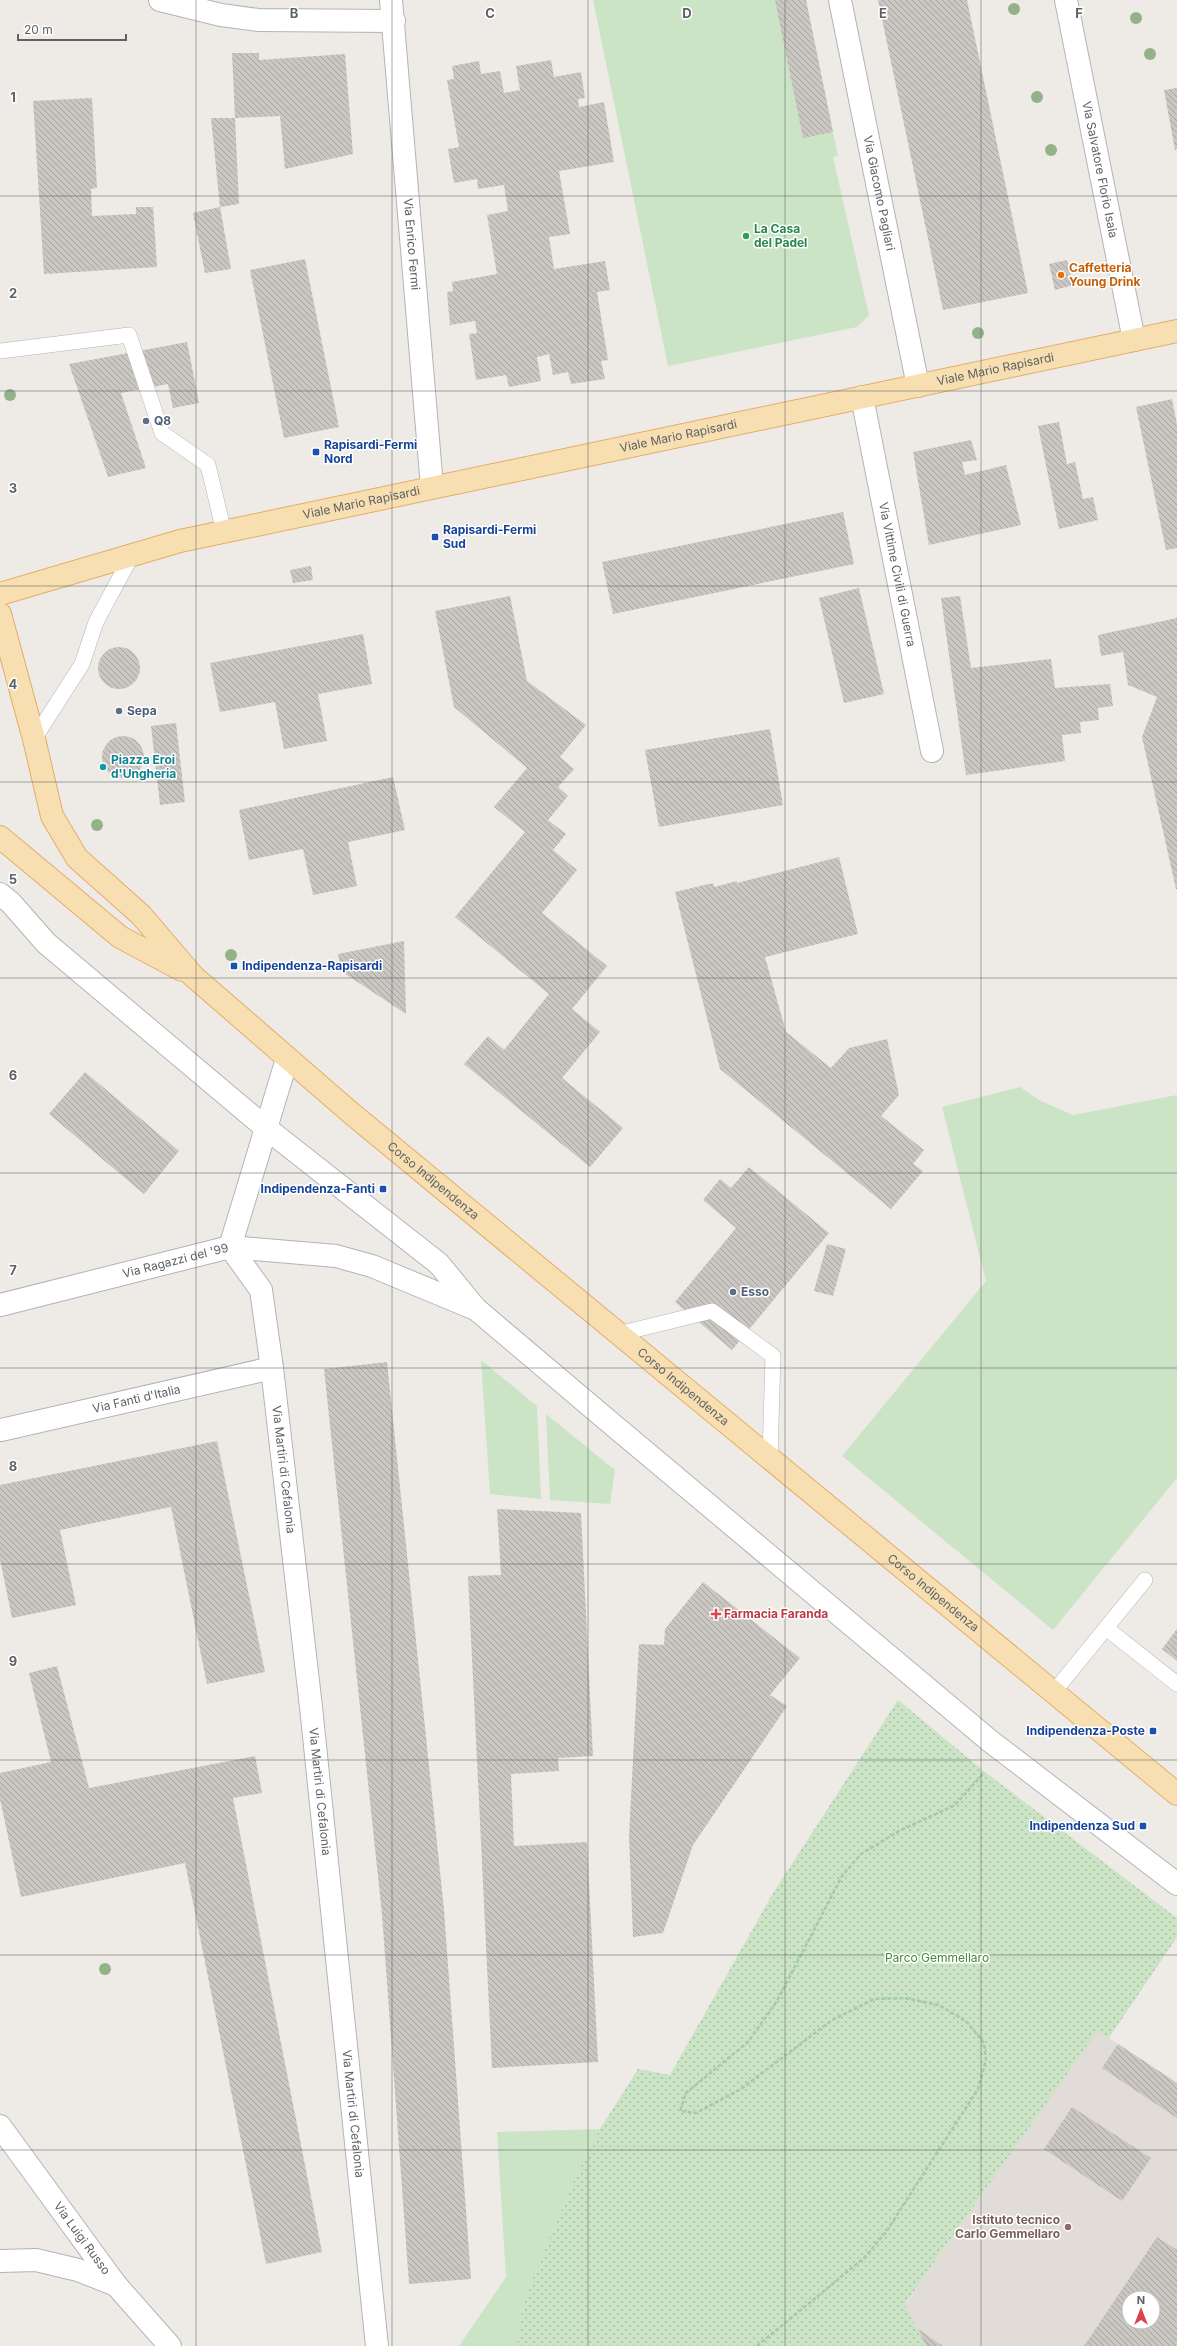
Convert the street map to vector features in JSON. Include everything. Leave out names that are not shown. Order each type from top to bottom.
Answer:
[{"type":"main road","name":"Viale Mario Rapisardi","points":[[0,594],[180,541],[1177,331]]},
{"type":"main road","points":[[0,614],[34,740],[52,816],[77,858],[141,915],[193,976]]},
{"type":"main road","points":[[0,837],[120,937],[193,976]]},
{"type":"main road","name":"Corso Indipendenza","points":[[193,976],[287,1059],[618,1334],[770,1457],[1053,1693],[1177,1794]]},
{"type":"street","points":[[160,0],[220,15],[258,20],[392,10]]},
{"type":"street","name":"Via Giacomo Pagliari","points":[[840,0],[918,386]]},
{"type":"street","name":"Via Salvatore Florio Isaia","points":[[1066,0],[1134,340]]},
{"type":"street","name":"Via Enrico Fermi","points":[[392,10],[432,488]]},
{"type":"street","name":"Via Vittime Civili di Guerra","points":[[862,397],[932,751]]},
{"type":"street","points":[[0,894],[11,903],[46,943],[266,1128],[439,1264],[476,1309],[1002,1750],[1177,1884]]},
{"type":"street","name":"Via Ragazzi del '99","points":[[0,1305],[230,1247],[287,1059]]},
{"type":"street","points":[[230,1247],[336,1256],[372,1266],[476,1309]]},
{"type":"street","name":"Via Martiri di Cefalonia","points":[[230,1247],[261,1290],[272,1368],[311,1707],[376,2346]]},
{"type":"street","name":"Via Fanti d'Italia","points":[[1,1430],[272,1368]]},
{"type":"street","name":"Via Luigi Russo","points":[[0,2126],[116,2285],[170,2346]]},
{"type":"street","points":[[0,2261],[36,2260],[78,2270],[116,2285]]},
{"type":"lane","points":[[0,351],[129,335],[162,433],[208,465],[224,532]]},
{"type":"lane","points":[[34,740],[82,664],[96,622],[132,555]]},
{"type":"lane","points":[[618,1334],[712,1311],[773,1356],[770,1457]]},
{"type":"lane","points":[[1053,1693],[1145,1580]]},
{"type":"lane","points":[[1106,1628],[1177,1684]]},
{"type":"path","points":[[757,2346],[864,2258],[886,2232],[978,2089],[986,2060],[984,2043],[967,2022],[939,2005],[905,1998],[874,1999],[832,2020],[741,2089],[696,2113],[680,2111],[686,2093],[748,2042],[777,2001],[842,1876],[861,1854],[899,1831],[955,1805],[985,1772],[1002,1750]]},
{"type":"shaded area","name":"Istituto tecnico Carlo Gemmellaro","points":[[1097,2030],[1177,2083],[1177,2346],[926,2346],[905,2305]]},
{"type":"green space","name":"La Casa del Padel","points":[[593,0],[806,0],[838,156],[833,157],[869,315],[857,327],[668,366]]},
{"type":"green space","points":[[1020,1087],[1041,1101],[1073,1115],[1177,1095],[1177,1478],[1053,1630],[842,1456],[986,1281],[942,1107]]},
{"type":"green space","points":[[481,1360],[537,1406],[541,1499],[490,1494]]},
{"type":"green space","points":[[546,1414],[615,1470],[610,1504],[550,1500]]},
{"type":"green space","name":"Parco Gemmellaro","points":[[898,1700],[985,1772],[1177,1918],[1177,1937],[1109,2038],[1097,2031],[905,2304],[926,2346],[517,2346],[523,2303],[572,2185],[600,2129],[638,2069],[670,2075],[773,1893]]},
{"type":"green space","points":[[600,2129],[572,2185],[523,2303],[517,2346],[459,2346],[506,2277],[497,2132]]},
{"type":"building","points":[[775,0],[806,0],[833,132],[803,138]]},
{"type":"building","points":[[878,0],[967,0],[1028,293],[943,310]]},
{"type":"building","points":[[232,53],[259,53],[259,60],[345,54],[353,154],[285,169],[280,116],[235,118]]},
{"type":"building","points":[[551,60],[554,77],[581,72],[585,98],[578,99],[579,107],[604,102],[614,162],[559,171],[570,234],[549,237],[554,269],[605,261],[610,290],[597,292],[608,360],[601,361],[605,379],[571,384],[568,372],[553,375],[549,354],[537,357],[541,381],[509,387],[506,375],[476,380],[469,334],[477,333],[475,321],[450,325],[447,292],[453,291],[452,282],[497,274],[487,215],[508,211],[504,185],[478,189],[477,179],[454,183],[448,149],[459,147],[447,80],[454,79],[452,66],[479,61],[481,74],[500,71],[504,93],[520,90],[516,66]]},
{"type":"building","points":[[1177,88],[1177,149],[1175,150],[1164,90]]},
{"type":"building","points":[[92,98],[97,188],[91,189],[92,216],[136,214],[136,207],[153,207],[157,267],[44,274],[33,101]]},
{"type":"building","points":[[211,118],[235,118],[239,204],[220,207]]},
{"type":"building","points":[[220,207],[231,269],[205,273],[193,213]]},
{"type":"building","points":[[305,259],[339,427],[284,438],[250,270]]},
{"type":"building","name":"Caffetteria Young Drink","points":[[1067,260],[1073,285],[1055,290],[1049,264]]},
{"type":"building","points":[[187,342],[199,403],[173,408],[168,384],[121,393],[146,468],[108,477],[69,364]]},
{"type":"building","points":[[1172,399],[1177,425],[1177,548],[1166,550],[1136,407]]},
{"type":"building","points":[[1059,422],[1067,464],[1075,462],[1083,499],[1093,497],[1098,520],[1059,529],[1038,426]]},
{"type":"building","points":[[971,440],[977,460],[962,462],[965,475],[1006,465],[1021,525],[929,545],[913,452]]},
{"type":"building","points":[[843,512],[854,564],[613,614],[602,562]]},
{"type":"building","points":[[311,566],[313,580],[293,583],[290,570]]},
{"type":"building","points":[[859,588],[884,694],[844,703],[819,598]]},
{"type":"building","points":[[510,596],[527,681],[586,725],[560,757],[574,769],[558,787],[568,796],[548,820],[566,834],[553,850],[577,870],[542,913],[607,966],[572,1009],[600,1032],[562,1078],[623,1128],[590,1167],[464,1064],[488,1036],[504,1050],[549,994],[455,917],[525,832],[494,807],[527,768],[454,707],[435,611]]},
{"type":"building","points":[[960,596],[971,668],[1051,659],[1055,688],[1110,684],[1113,706],[1098,708],[1099,720],[1080,722],[1081,733],[1062,735],[1065,761],[966,775],[941,598]]},
{"type":"building","points":[[1177,618],[1176,889],[1142,737],[1157,697],[1128,685],[1123,652],[1101,656],[1098,635]]},
{"type":"building","points":[[363,634],[372,684],[318,694],[327,741],[284,749],[275,702],[220,712],[210,663]]},
{"type":"building","points":[[115,647],[123,647],[131,650],[137,656],[140,668],[137,680],[131,686],[123,689],[115,689],[107,686],[101,680],[98,672],[98,664],[101,656],[107,650]]},
{"type":"building","points":[[176,723],[185,802],[160,805],[151,726]]},
{"type":"building","points":[[770,729],[783,805],[659,827],[645,750]]},
{"type":"building","points":[[119,736],[127,736],[135,739],[141,745],[144,757],[141,769],[135,775],[127,778],[119,778],[111,775],[105,769],[102,761],[102,753],[105,745],[111,739]]},
{"type":"building","points":[[393,777],[405,830],[348,842],[357,886],[313,895],[303,849],[249,860],[239,810]]},
{"type":"building","points":[[839,857],[858,934],[765,957],[786,1032],[831,1068],[849,1048],[887,1039],[899,1095],[881,1116],[924,1150],[913,1164],[923,1171],[891,1209],[720,1069],[675,892],[713,883],[714,887],[737,881],[737,883]]},
{"type":"building","points":[[404,941],[406,1014],[341,971],[338,954]]},
{"type":"building","points":[[85,1072],[179,1151],[144,1194],[49,1114]]},
{"type":"building","points":[[749,1167],[829,1233],[732,1350],[675,1302],[736,1228],[703,1200],[720,1179],[731,1188]]},
{"type":"building","points":[[827,1244],[846,1249],[833,1296],[814,1291]]},
{"type":"building","points":[[387,1362],[444,1910],[471,2279],[409,2284],[382,1914],[324,1369]]},
{"type":"building","points":[[217,1441],[265,1672],[207,1684],[171,1507],[60,1530],[76,1605],[12,1618],[0,1559],[0,1485]]},
{"type":"building","points":[[497,1509],[581,1513],[593,1756],[558,1758],[559,1771],[511,1774],[514,1846],[587,1842],[598,2062],[492,2068],[468,1576],[501,1575]]},
{"type":"building","points":[[703,1582],[800,1658],[770,1695],[787,1706],[693,1845],[663,1933],[633,1937],[629,1836],[639,1644],[664,1645],[665,1629]]},
{"type":"building","points":[[1177,1629],[1177,1661],[1162,1649]]},
{"type":"building","points":[[57,1666],[89,1788],[255,1756],[262,1793],[233,1798],[322,2252],[266,2264],[185,1863],[21,1897],[0,1799],[0,1773],[51,1762],[29,1673]]},
{"type":"building","points":[[1118,2044],[1177,2083],[1177,2118],[1102,2068]]},
{"type":"building","points":[[1072,2107],[1151,2158],[1122,2201],[1044,2149]]},
{"type":"building","points":[[1157,2237],[1177,2250],[1177,2346],[1084,2346],[1121,2291],[1121,2330],[1161,2330],[1161,2290],[1122,2290]]},
{"type":"building","points":[[918,2329],[943,2346],[926,2346]]},
{"type":"place","name":"La Casa del Padel","points":[[746,236]]},
{"type":"place","name":"Caffetteria Young Drink","points":[[1061,275]]},
{"type":"place","name":"Q8","points":[[146,421]]},
{"type":"place","name":"Rapisardi-Fermi Nord","points":[[316,452]]},
{"type":"place","name":"Rapisardi-Fermi Sud","points":[[435,537]]},
{"type":"place","name":"Sepa","points":[[119,711]]},
{"type":"place","name":"Piazza Eroi d'Ungheria","points":[[103,767]]},
{"type":"place","name":"Indipendenza-Rapisardi","points":[[234,966]]},
{"type":"place","name":"Indipendenza-Fanti","points":[[383,1189]]},
{"type":"place","name":"Esso","points":[[733,1292]]},
{"type":"place","name":"Farmacia Faranda","points":[[716,1614]]},
{"type":"place","name":"Indipendenza-Poste","points":[[1153,1731]]},
{"type":"place","name":"Indipendenza Sud","points":[[1143,1826]]},
{"type":"place","name":"Istituto tecnico Carlo Gemmellaro","points":[[1068,2227]]}]
